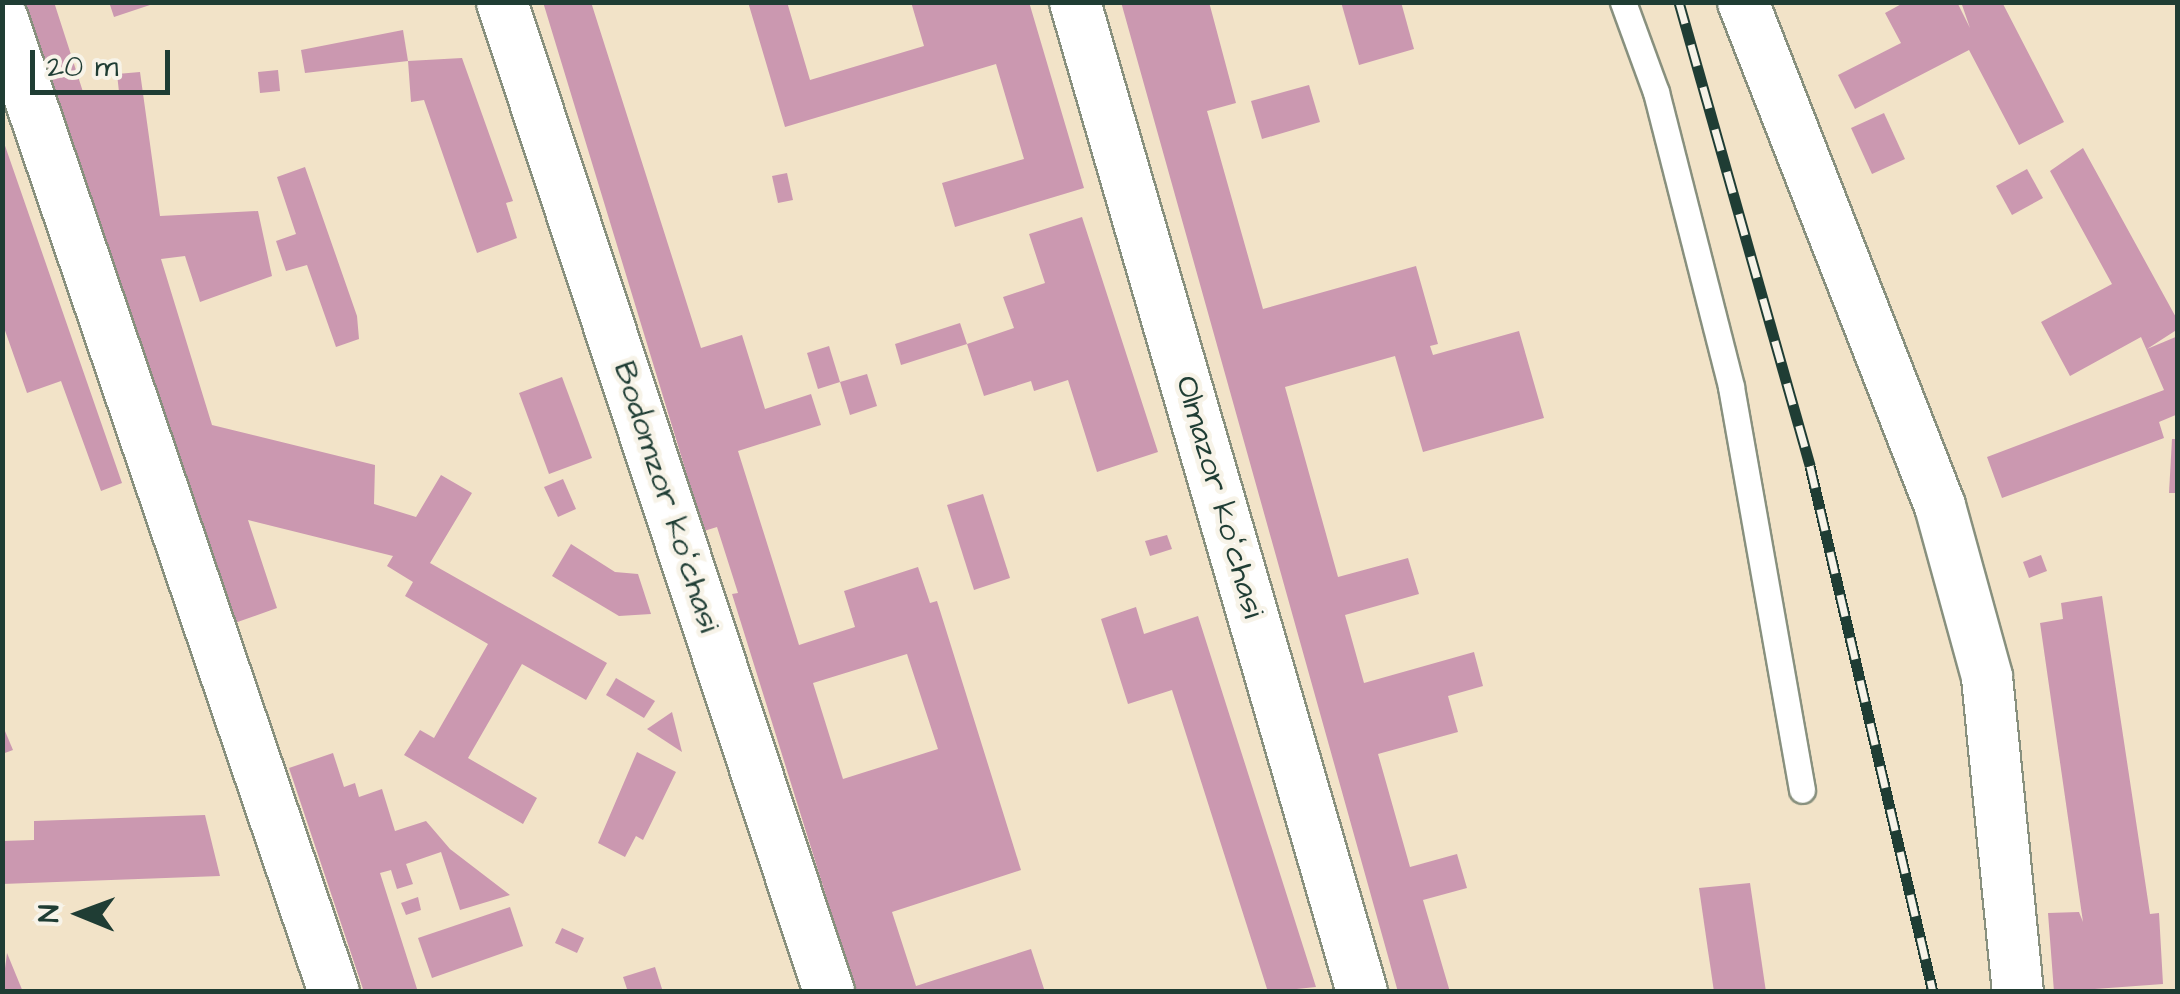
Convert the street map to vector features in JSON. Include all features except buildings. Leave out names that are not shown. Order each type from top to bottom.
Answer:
[{"type":"street","name":"Bodomzor koʻchasi","points":[[502,2],[829,992]]},
{"type":"street","name":"Olmazor koʻchasi","points":[[1076,2],[1362,992]]},
{"type":"street","points":[[1743,2],[1940,506],[1987,677],[2018,992]]},
{"type":"street","points":[[2,17],[334,992]]},
{"type":"lane","points":[[1624,2],[1656,92],[1731,387],[1802,790]]},
{"type":"railway","points":[[1679,2],[1810,466],[1933,992]]}]
